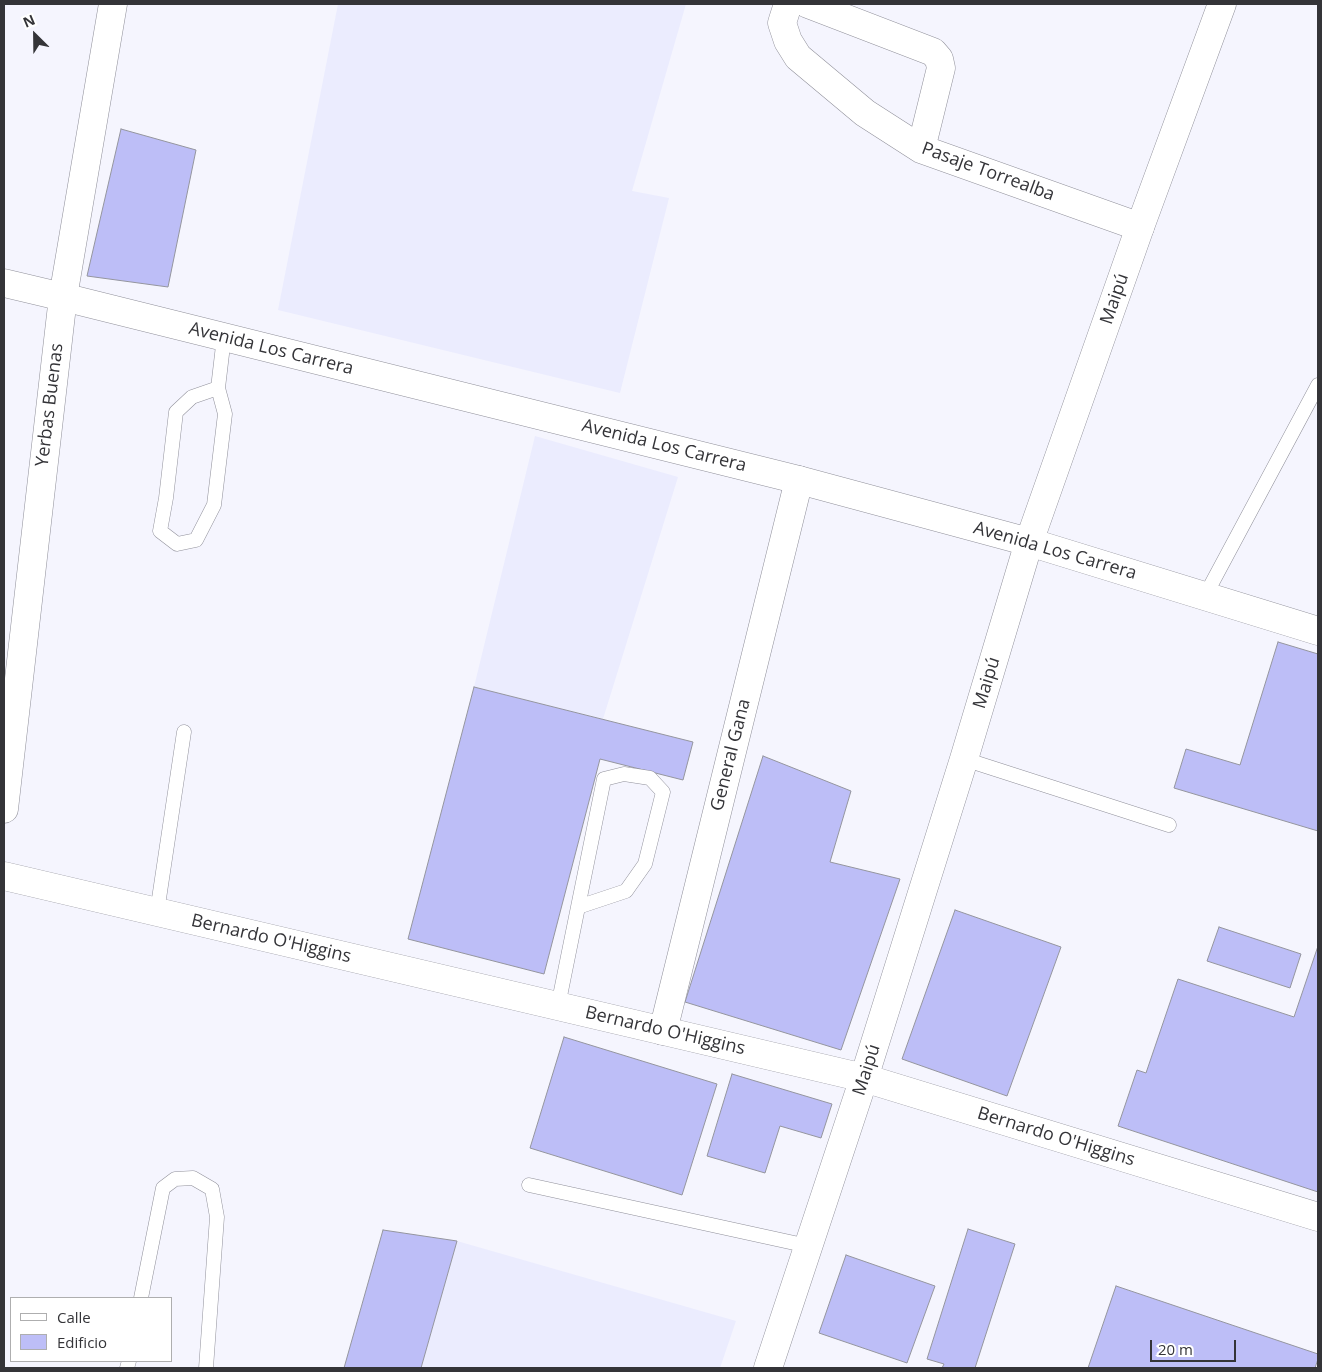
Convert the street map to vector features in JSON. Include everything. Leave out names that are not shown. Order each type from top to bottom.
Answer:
[{"type":"main road","name":"Yerbas Buenas","points":[[4,809],[63,297],[113,4]]},
{"type":"main road","name":"Pasaje Torrealba","points":[[788,4],[782,23],[788,41],[798,57],[865,113],[921,149],[1140,228]]},
{"type":"main road","points":[[808,4],[933,52],[939,59],[941,68],[921,149]]},
{"type":"main road","name":"Maipú","points":[[768,1368],[864,1078],[964,759],[1029,542],[1140,228],[1222,4]]},
{"type":"main road","name":"Avenida Los Carrera","points":[[4,283],[799,480],[1029,542],[1318,630]]},
{"type":"main road","name":"General Gana","points":[[663,1030],[799,480]]},
{"type":"main road","name":"Bernardo O'Higgins","points":[[4,876],[864,1078],[1318,1217]]},
{"type":"lane","points":[[218,388],[192,397],[176,412],[166,498],[160,531],[177,544],[196,540],[214,505],[225,414],[218,388],[224,337]]},
{"type":"lane","points":[[1205,596],[1318,385]]},
{"type":"lane","points":[[157,912],[184,732]]},
{"type":"lane","points":[[964,759],[1169,825]]},
{"type":"lane","points":[[558,1006],[604,778],[624,774],[650,778],[663,792],[645,864],[626,891],[578,907]]},
{"type":"lane","points":[[141,1297],[164,1188],[175,1179],[193,1178],[212,1189],[218,1216],[206,1368]]},
{"type":"lane","points":[[529,1185],[808,1246]]},
{"type":"shaded area","points":[[338,4],[686,4],[632,191],[669,198],[620,393],[278,310]]},
{"type":"shaded area","points":[[535,436],[678,477],[603,719],[474,687]]},
{"type":"shaded area","points":[[457,1241],[736,1321],[720,1368],[421,1368]]},
{"type":"building","points":[[121,129],[196,150],[168,287],[87,276]]},
{"type":"building","points":[[1278,642],[1318,654],[1318,831],[1174,788],[1186,749],[1240,765]]},
{"type":"building","points":[[474,687],[693,742],[683,780],[600,759],[544,974],[408,939]]},
{"type":"building","points":[[763,756],[851,791],[830,862],[900,879],[841,1050],[685,1002]]},
{"type":"building","points":[[955,910],[1061,947],[1007,1096],[902,1059]]},
{"type":"building","points":[[1219,927],[1301,954],[1290,988],[1207,961]]},
{"type":"building","points":[[1318,946],[1318,1192],[1118,1126],[1137,1070],[1146,1073],[1178,979],[1294,1017]]},
{"type":"building","points":[[564,1037],[717,1084],[682,1195],[530,1148]]},
{"type":"building","points":[[732,1074],[832,1104],[821,1138],[780,1126],[765,1173],[707,1156]]},
{"type":"building","points":[[968,1229],[1015,1244],[975,1368],[942,1368],[944,1364],[927,1359]]},
{"type":"building","points":[[383,1230],[457,1241],[421,1368],[344,1368]]},
{"type":"building","points":[[846,1255],[935,1286],[907,1363],[819,1333]]},
{"type":"building","points":[[1116,1286],[1318,1354],[1315,1368],[1088,1368]]}]
